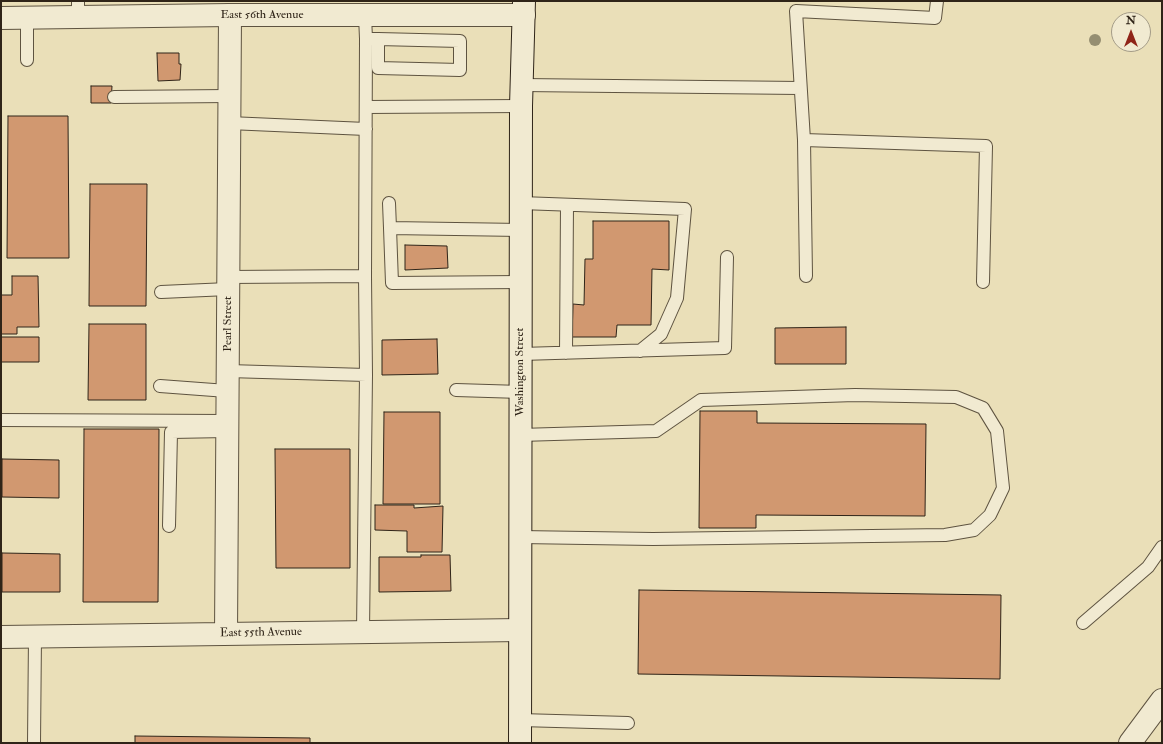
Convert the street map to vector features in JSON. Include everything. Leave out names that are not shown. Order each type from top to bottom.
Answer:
[{"type":"street","name":"East 56th Avenue","points":[[1,18],[27,18],[78,9],[221,10],[312,8],[372,10],[524,8]]},
{"type":"street","name":"Washington Street","points":[[520,743],[521,96],[524,8]]},
{"type":"street","name":"Pearl Street","points":[[221,10],[229,96],[226,634]]},
{"type":"street","name":"East 55th Avenue","points":[[1,637],[520,630]]},
{"type":"street","points":[[1130,743],[1162,700]]},
{"type":"lane","points":[[806,276],[804,140],[796,6],[936,18],[936,1]]},
{"type":"lane","points":[[363,632],[366,375],[366,107],[372,39],[372,10]]},
{"type":"lane","points":[[27,18],[27,60]]},
{"type":"lane","points":[[372,39],[460,41],[460,70],[378,68],[372,39]]},
{"type":"lane","points":[[366,107],[521,96],[800,88]]},
{"type":"lane","points":[[114,97],[229,96]]},
{"type":"lane","points":[[229,123],[366,129]]},
{"type":"lane","points":[[804,140],[986,146],[983,282]]},
{"type":"lane","points":[[389,203],[392,283],[521,282]]},
{"type":"lane","points":[[521,203],[685,209],[677,298],[661,334],[640,351]]},
{"type":"lane","points":[[566,205],[566,353]]},
{"type":"lane","points":[[390,228],[521,230]]},
{"type":"lane","points":[[521,354],[725,348],[727,257]]},
{"type":"lane","points":[[161,292],[228,283],[365,276]]},
{"type":"lane","points":[[160,386],[228,381],[366,375]]},
{"type":"lane","points":[[456,390],[521,392]]},
{"type":"lane","points":[[520,436],[656,431],[701,400],[855,395],[956,397],[983,408],[997,431],[1003,488],[990,515],[974,530],[946,534],[653,539],[520,537]]},
{"type":"lane","points":[[1,420],[228,426]]},
{"type":"lane","points":[[169,526],[170,432],[228,426]]},
{"type":"lane","points":[[1083,623],[1148,566],[1162,547]]},
{"type":"lane","points":[[34,743],[35,636]]},
{"type":"lane","points":[[520,720],[628,723]]},
{"type":"building","points":[[157,53],[179,53],[179,64],[181,64],[180,80],[158,81]]},
{"type":"building","points":[[91,86],[112,86],[111,103],[91,103]]},
{"type":"building","points":[[8,116],[68,116],[69,258],[7,258]]},
{"type":"building","points":[[90,184],[147,184],[146,306],[89,306]]},
{"type":"building","points":[[593,221],[669,221],[669,270],[652,269],[651,325],[617,325],[616,337],[572,337],[573,304],[584,305],[585,259],[593,259]]},
{"type":"building","points":[[405,245],[447,246],[448,268],[405,270]]},
{"type":"building","points":[[12,276],[38,276],[39,327],[17,327],[17,334],[1,334],[1,295],[12,295]]},
{"type":"building","points":[[89,324],[146,324],[146,400],[88,400]]},
{"type":"building","points":[[846,327],[846,364],[775,364],[775,328]]},
{"type":"building","points":[[1,337],[39,337],[39,362],[1,362]]},
{"type":"building","points":[[437,339],[438,374],[382,375],[382,340]]},
{"type":"building","points":[[700,411],[757,411],[757,423],[926,424],[925,516],[756,515],[756,528],[699,528]]},
{"type":"building","points":[[384,412],[440,412],[440,504],[383,504]]},
{"type":"building","points":[[84,429],[159,429],[158,602],[83,602]]},
{"type":"building","points":[[275,449],[350,449],[350,568],[276,568]]},
{"type":"building","points":[[2,459],[59,460],[59,498],[2,497]]},
{"type":"building","points":[[375,505],[414,505],[414,508],[443,506],[442,552],[407,552],[407,531],[375,530]]},
{"type":"building","points":[[2,553],[60,554],[60,592],[2,592]]},
{"type":"building","points":[[421,555],[450,555],[451,591],[379,592],[379,557],[421,557]]},
{"type":"building","points":[[639,590],[1001,595],[1000,679],[638,674]]},
{"type":"building","points":[[135,736],[310,738],[310,743],[135,743]]}]
